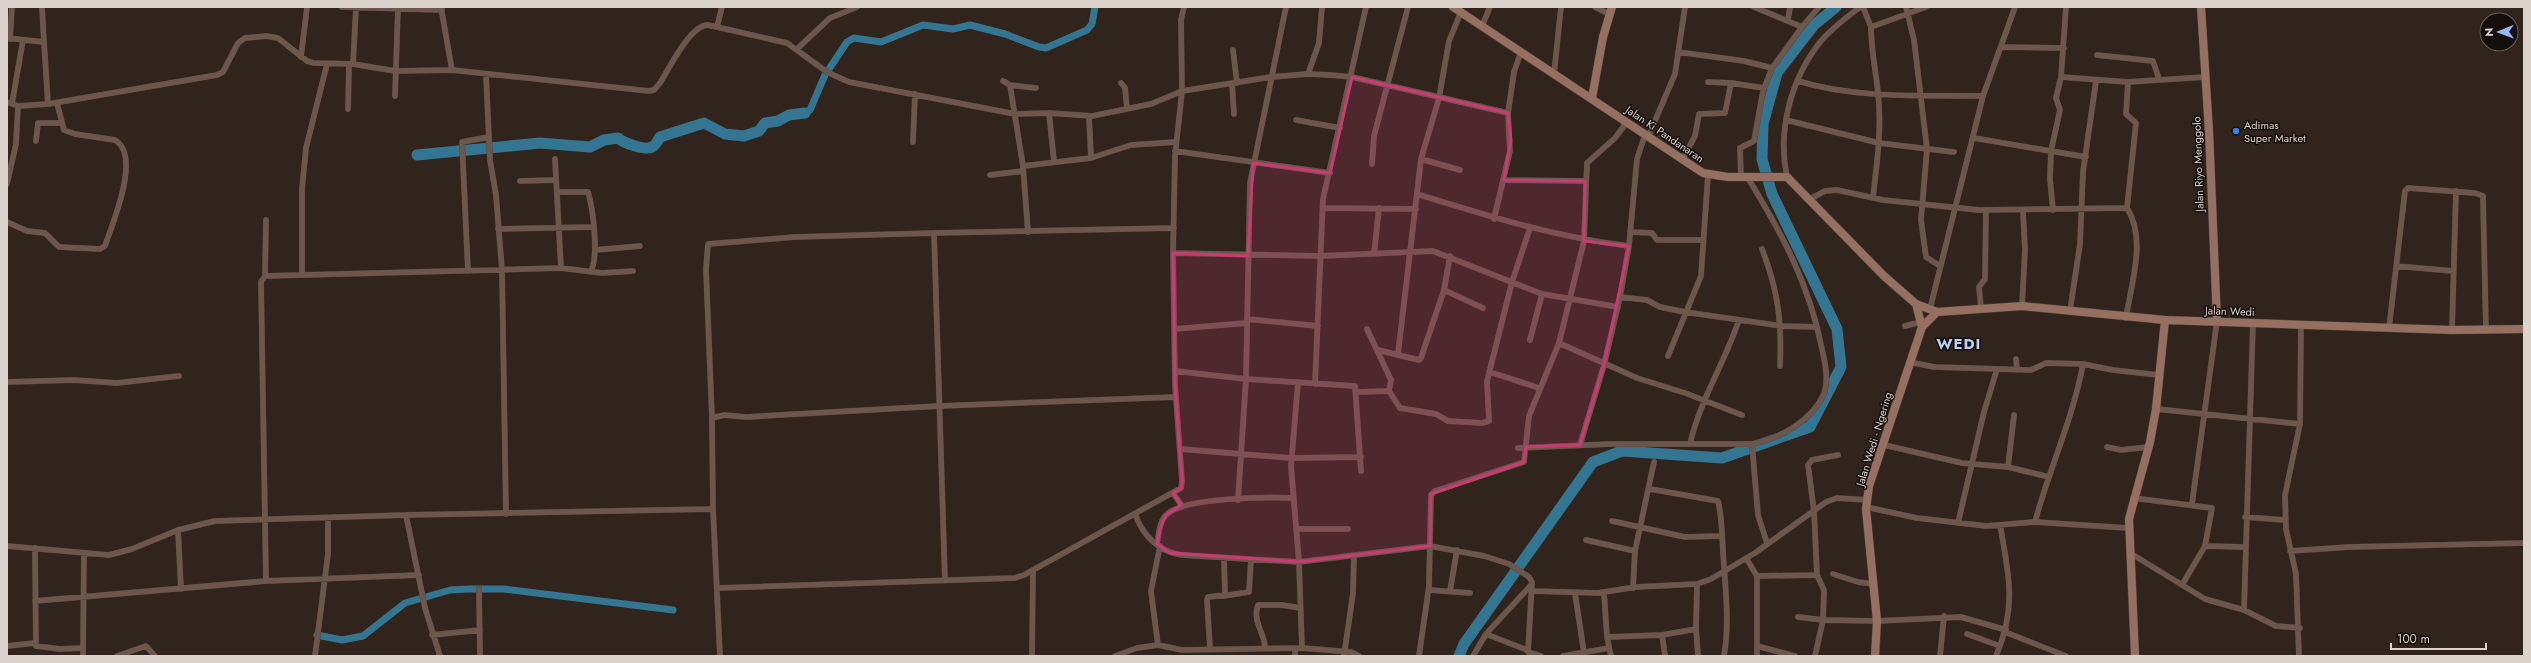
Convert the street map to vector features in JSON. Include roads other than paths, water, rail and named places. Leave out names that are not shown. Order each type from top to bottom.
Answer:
[{"type":"main road","name":"Jalan Ki Pandanaran","points":[[1453,7],[1592,98],[1682,160],[1708,175],[1785,177]]},
{"type":"main road","name":"Jalan Riyo Menggolo","points":[[2201,7],[2217,321]]},
{"type":"main road","points":[[1592,98],[1602,37],[1610,10]]},
{"type":"main road","points":[[1785,177],[1810,199],[1884,276],[1916,304],[1934,311],[1922,324]]},
{"type":"main road","points":[[1916,304],[1922,324]]},
{"type":"main road","name":"Jalan Wedi","points":[[1934,311],[2022,306],[2126,318],[2165,320],[2486,331],[2524,330]]},
{"type":"main road","points":[[2135,656],[2128,528],[2133,498],[2149,447],[2156,409],[2165,320]]},
{"type":"main road","name":"Jalan Wedi - Ngering","points":[[1875,656],[1877,621],[1867,504],[1869,486],[1884,445],[1922,324]]},
{"type":"street","points":[[12,7],[8,38],[44,42]]},
{"type":"street","points":[[42,7],[48,104]]},
{"type":"street","points":[[301,57],[307,7]]},
{"type":"street","points":[[342,7],[398,9],[442,8],[452,70]]},
{"type":"street","points":[[717,27],[722,7]]},
{"type":"street","points":[[797,49],[830,18],[857,7]]},
{"type":"street","points":[[718,588],[1015,578],[1033,570],[1181,488],[1182,481],[1175,371],[1174,228],[1175,150],[1182,91],[1181,20],[1184,7]]},
{"type":"street","points":[[1238,500],[1246,379],[1250,182],[1286,7]]},
{"type":"street","points":[[1308,74],[1319,43],[1322,7]]},
{"type":"street","points":[[1315,384],[1323,208],[1366,7]]},
{"type":"street","points":[[1372,164],[1374,136],[1408,7]]},
{"type":"street","points":[[1482,26],[1490,7]]},
{"type":"street","points":[[1554,74],[1561,7]]},
{"type":"street","points":[[1595,7],[1610,10]]},
{"type":"street","points":[[1580,445],[1604,365],[1620,297],[1629,246],[1637,159],[1675,74],[1685,7]]},
{"type":"street","points":[[1754,7],[1802,27]]},
{"type":"street","points":[[1788,20],[1790,7]]},
{"type":"street","points":[[1518,448],[1580,445],[1690,444],[1752,447],[1799,424],[1824,393],[1826,368],[1818,327],[1795,261],[1747,177],[1740,148],[1754,141],[1764,88],[1772,68],[1802,27],[1819,7]]},
{"type":"street","points":[[1785,177],[1782,152],[1786,120],[1791,98],[1798,81],[1808,59],[1822,40],[1862,7],[1871,27],[1871,54],[1878,93],[1879,142],[1873,197]]},
{"type":"street","points":[[1871,27],[1907,10],[1926,7]]},
{"type":"street","points":[[1934,311],[1940,266],[1974,138],[1983,96],[2015,7]]},
{"type":"street","points":[[2053,210],[2050,179],[2051,151],[2060,110],[2056,98],[2061,77],[2066,7]]},
{"type":"street","points":[[348,109],[356,8]]},
{"type":"street","points":[[396,96],[395,70],[398,9]]},
{"type":"street","points":[[1907,10],[1921,94],[1927,148],[1921,234],[1924,254],[1929,260],[1940,266]]},
{"type":"street","points":[[1398,354],[1421,158],[1439,98],[1449,52],[1449,41],[1461,12]]},
{"type":"street","points":[[23,40],[9,103],[18,106],[57,103],[218,75],[223,72],[238,43],[245,38],[256,36],[278,38],[308,61],[328,64],[351,64],[395,70],[452,70],[486,75],[654,90],[692,32],[702,25],[787,43],[827,72],[848,82],[1015,114],[1049,113],[1089,116],[1151,104],[1182,91],[1271,77],[1308,74],[1352,77],[1508,113]]},
{"type":"street","points":[[2001,48],[2064,48]]},
{"type":"street","points":[[1233,50],[1235,83],[1234,114]]},
{"type":"street","points":[[1494,219],[1504,180],[1511,140],[1508,113],[1514,72],[1521,52]]},
{"type":"street","points":[[1678,52],[1744,61],[1772,68]]},
{"type":"street","points":[[2097,55],[2153,61],[2158,79]]},
{"type":"street","points":[[302,275],[302,189],[306,148],[328,64]]},
{"type":"street","points":[[486,75],[490,160],[496,195],[502,270],[506,514]]},
{"type":"street","points":[[2061,77],[2096,81],[2128,82],[2204,77]]},
{"type":"street","points":[[1003,80],[1010,85],[1036,88]]},
{"type":"street","points":[[1798,81],[1835,91],[1983,96]]},
{"type":"street","points":[[2070,311],[2083,210],[2086,157],[2096,81]]},
{"type":"street","points":[[1708,82],[1731,83],[1764,88]]},
{"type":"street","points":[[2126,318],[2137,242],[2134,225],[2127,208],[2136,123],[2126,114],[2128,82]]},
{"type":"street","points":[[1120,83],[1125,88],[1127,109]]},
{"type":"street","points":[[1682,160],[1695,136],[1699,114],[1725,113],[1731,83]]},
{"type":"street","points":[[1010,85],[1023,169],[1028,232]]},
{"type":"street","points":[[913,142],[915,94]]},
{"type":"street","points":[[7,222],[27,231],[45,233],[59,247],[100,249],[105,246],[124,184],[124,151],[115,140],[69,133],[64,130],[57,103]]},
{"type":"street","points":[[7,184],[16,144],[18,106]]},
{"type":"street","points":[[1049,113],[1054,161]]},
{"type":"street","points":[[1089,116],[1091,158]]},
{"type":"street","points":[[1296,120],[1340,128]]},
{"type":"street","points":[[1786,120],[1879,142],[1954,152]]},
{"type":"street","points":[[1419,656],[1429,590],[1430,499],[1433,493],[1524,462],[1526,448],[1526,425],[1539,388],[1559,343],[1584,241],[1585,181],[1588,161],[1615,138],[1627,122]]},
{"type":"street","points":[[36,141],[38,123],[62,123]]},
{"type":"street","points":[[1974,138],[2086,157]]},
{"type":"street","points":[[468,271],[462,142],[489,139]]},
{"type":"street","points":[[990,175],[1054,161],[1091,158],[1131,145],[1176,142]]},
{"type":"street","points":[[1175,150],[1253,163],[1330,173]]},
{"type":"street","points":[[1421,158],[1460,170]]},
{"type":"street","points":[[555,159],[561,268]]},
{"type":"street","points":[[1668,356],[1684,312],[1701,276],[1708,175]]},
{"type":"street","points":[[520,181],[556,180]]},
{"type":"street","points":[[1504,180],[1585,181]]},
{"type":"street","points":[[1810,199],[1831,189],[1923,205],[1986,210],[2023,211],[2127,208]]},
{"type":"street","points":[[2389,328],[2406,189],[2479,193],[2484,198],[2486,331]]},
{"type":"street","points":[[2452,330],[2456,191]]},
{"type":"street","points":[[557,192],[588,192],[595,250],[594,263],[591,271]]},
{"type":"street","points":[[1417,194],[1494,219],[1530,228],[1584,241],[1629,246]]},
{"type":"street","points":[[1323,208],[1416,209]]},
{"type":"street","points":[[1374,254],[1379,208]]},
{"type":"street","points":[[1981,309],[1979,287],[1985,279],[1986,210]]},
{"type":"street","points":[[2022,306],[2025,250],[2023,211]]},
{"type":"street","points":[[266,220],[265,276],[261,282],[266,581]]},
{"type":"street","points":[[498,229],[592,227]]},
{"type":"street","points":[[720,656],[718,588],[713,509],[712,418],[706,291],[706,248],[708,244],[795,238],[934,232],[1028,232],[1174,228]]},
{"type":"street","points":[[1367,329],[1378,350],[1390,380],[1389,390],[1400,408],[1436,414],[1448,421],[1482,423],[1490,419],[1487,393],[1490,372],[1512,282],[1530,228]]},
{"type":"street","points":[[934,232],[944,581]]},
{"type":"street","points":[[1630,232],[1652,233],[1657,240],[1703,240]]},
{"type":"street","points":[[595,250],[640,246]]},
{"type":"street","points":[[1762,249],[1769,268],[1782,326],[1780,366]]},
{"type":"street","points":[[1174,253],[1248,256],[1321,256],[1433,251],[1450,256],[1542,294],[1618,307]]},
{"type":"street","points":[[1378,350],[1419,360],[1421,358],[1444,290],[1450,256]]},
{"type":"street","points":[[2396,266],[2453,271]]},
{"type":"street","points":[[265,276],[561,268],[602,273],[633,271]]},
{"type":"street","points":[[1444,290],[1483,308]]},
{"type":"street","points":[[1530,340],[1542,294]]},
{"type":"street","points":[[1620,297],[1647,300],[1660,307],[1684,312],[1782,326],[1818,327]]},
{"type":"street","points":[[1690,444],[1704,400],[1725,356],[1738,320]]},
{"type":"street","points":[[1174,329],[1247,321],[1318,326]]},
{"type":"street","points":[[2192,504],[2217,321]]},
{"type":"street","points":[[2244,610],[2244,547],[2253,322]]},
{"type":"street","points":[[1905,326],[1922,324]]},
{"type":"street","points":[[2299,656],[2300,628],[2296,574],[2290,551],[2285,520],[2286,490],[2300,424],[2301,325]]},
{"type":"street","points":[[1559,343],[1604,365],[1742,415]]},
{"type":"street","points":[[2016,360],[2017,370]]},
{"type":"street","points":[[1909,362],[1934,367],[2017,370],[2033,370],[2044,363],[2083,364],[2113,370],[2159,374]]},
{"type":"street","points":[[2035,522],[2078,390],[2083,364]]},
{"type":"street","points":[[1958,524],[1984,412],[1997,369]]},
{"type":"street","points":[[1175,371],[1246,379],[1355,386],[1357,392],[1361,471]]},
{"type":"street","points":[[1490,372],[1539,388]]},
{"type":"street","points":[[7,382],[74,380],[117,383],[179,376]]},
{"type":"street","points":[[1298,383],[1291,458],[1299,562],[1302,648]]},
{"type":"street","points":[[1357,392],[1389,390]]},
{"type":"street","points":[[712,418],[724,416],[746,417],[939,406],[1176,397]]},
{"type":"street","points":[[2156,409],[2300,424]]},
{"type":"street","points":[[2008,467],[2014,415]]},
{"type":"street","points":[[1884,445],[1972,465],[2008,467],[2049,477]]},
{"type":"street","points":[[1752,447],[1757,509],[1767,543]]},
{"type":"street","points":[[2107,447],[2121,450],[2149,447]]},
{"type":"street","points":[[1180,448],[1291,458],[1361,458]]},
{"type":"street","points":[[1815,656],[1823,620],[1824,586],[1817,575],[1814,511],[1808,463],[1838,455]]},
{"type":"street","points":[[1632,588],[1635,551],[1650,489],[1654,462]]},
{"type":"street","points":[[1650,489],[1678,496],[1717,501],[1722,522],[1725,569],[1727,632],[1724,656]]},
{"type":"street","points":[[1173,493],[1182,506]]},
{"type":"street","points":[[1158,645],[1151,591],[1160,529],[1166,515],[1182,506],[1203,502],[1294,498]]},
{"type":"street","points":[[1532,591],[1604,593],[1632,588],[1697,584],[1711,579],[1725,569],[1746,558],[1814,511],[1837,498],[1867,504],[1907,516],[1958,524],[2000,525],[2035,522],[2128,528]]},
{"type":"street","points":[[2133,498],[2192,504],[2212,508],[2205,546],[2182,585]]},
{"type":"street","points":[[7,546],[109,555],[132,548],[178,530],[215,521],[406,514],[506,514],[713,509]]},
{"type":"street","points":[[406,514],[432,635],[440,656]]},
{"type":"street","points":[[1135,514],[1143,533],[1170,553],[1224,558],[1299,562],[1430,546],[1458,550],[1509,564],[1529,577],[1532,584],[1527,650]]},
{"type":"street","points":[[2245,517],[2285,520]]},
{"type":"street","points":[[315,656],[328,554],[328,518]]},
{"type":"street","points":[[1612,521],[1685,536],[1722,536]]},
{"type":"street","points":[[1996,656],[2005,631],[2010,585],[2000,525]]},
{"type":"street","points":[[1297,529],[1348,529]]},
{"type":"street","points":[[178,530],[181,589]]},
{"type":"street","points":[[1586,540],[1635,551]]},
{"type":"street","points":[[2290,551],[2349,547],[2524,544]]},
{"type":"street","points":[[2205,546],[2244,547]]},
{"type":"street","points":[[35,548],[35,643]]},
{"type":"street","points":[[1450,591],[1458,550]]},
{"type":"street","points":[[2130,552],[2205,599],[2244,610],[2276,626],[2300,628]]},
{"type":"street","points":[[83,656],[85,597],[84,553]]},
{"type":"street","points":[[1344,654],[1352,593],[1354,556]]},
{"type":"street","points":[[1223,596],[1225,593],[1224,558]]},
{"type":"street","points":[[1746,558],[1757,576],[1757,656]]},
{"type":"street","points":[[1210,648],[1207,598],[1249,592],[1251,559]]},
{"type":"street","points":[[1032,656],[1033,570]]},
{"type":"street","points":[[1833,574],[1858,582],[1874,584]]},
{"type":"street","points":[[35,601],[266,581],[419,575]]},
{"type":"street","points":[[1757,576],[1817,575]]},
{"type":"street","points":[[1473,656],[1486,634],[1532,584]]},
{"type":"street","points":[[1697,584],[1696,629],[1698,656]]},
{"type":"street","points":[[479,589],[480,656]]},
{"type":"street","points":[[1429,590],[1470,593]]},
{"type":"street","points":[[1575,593],[1584,653]]},
{"type":"street","points":[[1604,593],[1607,638],[1611,656]]},
{"type":"street","points":[[1265,648],[1263,637],[1258,630],[1258,605],[1282,605],[1300,608]]},
{"type":"street","points":[[1940,656],[1944,616]]},
{"type":"street","points":[[1798,617],[1823,620],[1877,621],[1944,616],[1970,619],[2005,631],[2066,656]]},
{"type":"street","points":[[1607,638],[1662,635],[1696,629]]},
{"type":"street","points":[[432,635],[480,630]]},
{"type":"street","points":[[1486,634],[1527,650],[1532,654],[1541,656]]},
{"type":"street","points":[[1967,634],[2000,646]]},
{"type":"street","points":[[1662,635],[1665,656]]},
{"type":"street","points":[[7,646],[35,643],[42,648],[83,648]]},
{"type":"street","points":[[1115,656],[1158,645],[1182,653],[1210,648],[1302,648],[1359,656]]},
{"type":"street","points":[[117,656],[143,646],[146,646],[155,656]]},
{"type":"street","points":[[1757,646],[1786,655],[1795,656]]},
{"type":"street","points":[[1294,656],[1295,648]]},
{"type":"street","points":[[1563,656],[1609,648]]},
{"type":"street","points":[[1227,649],[1227,656]]},
{"type":"waterway","points":[[805,113],[810,110],[825,75],[847,42],[854,38],[881,42],[923,25],[953,29],[970,25],[1005,34],[1039,47],[1046,48],[1087,30],[1092,24],[1095,7]]},
{"type":"waterway","points":[[1459,656],[1464,644],[1593,462],[1622,451],[1722,458],[1810,427],[1841,367],[1837,329],[1772,194],[1762,159],[1763,124],[1777,73],[1814,25],[1836,7]]},
{"type":"waterway","points":[[417,155],[540,143],[590,147],[604,140],[618,138],[634,146],[648,148],[655,145],[660,137],[704,123],[725,134],[744,136],[759,131],[765,123],[778,121],[789,115],[805,113]]},
{"type":"waterway","points":[[317,635],[342,640],[363,636],[405,603],[450,590],[504,589],[673,610]]},
{"type":"place","name":"Adimas Super Market","points":[[2236,131]]},
{"type":"district","name":"WEDI","points":[[1959,344]]}]
